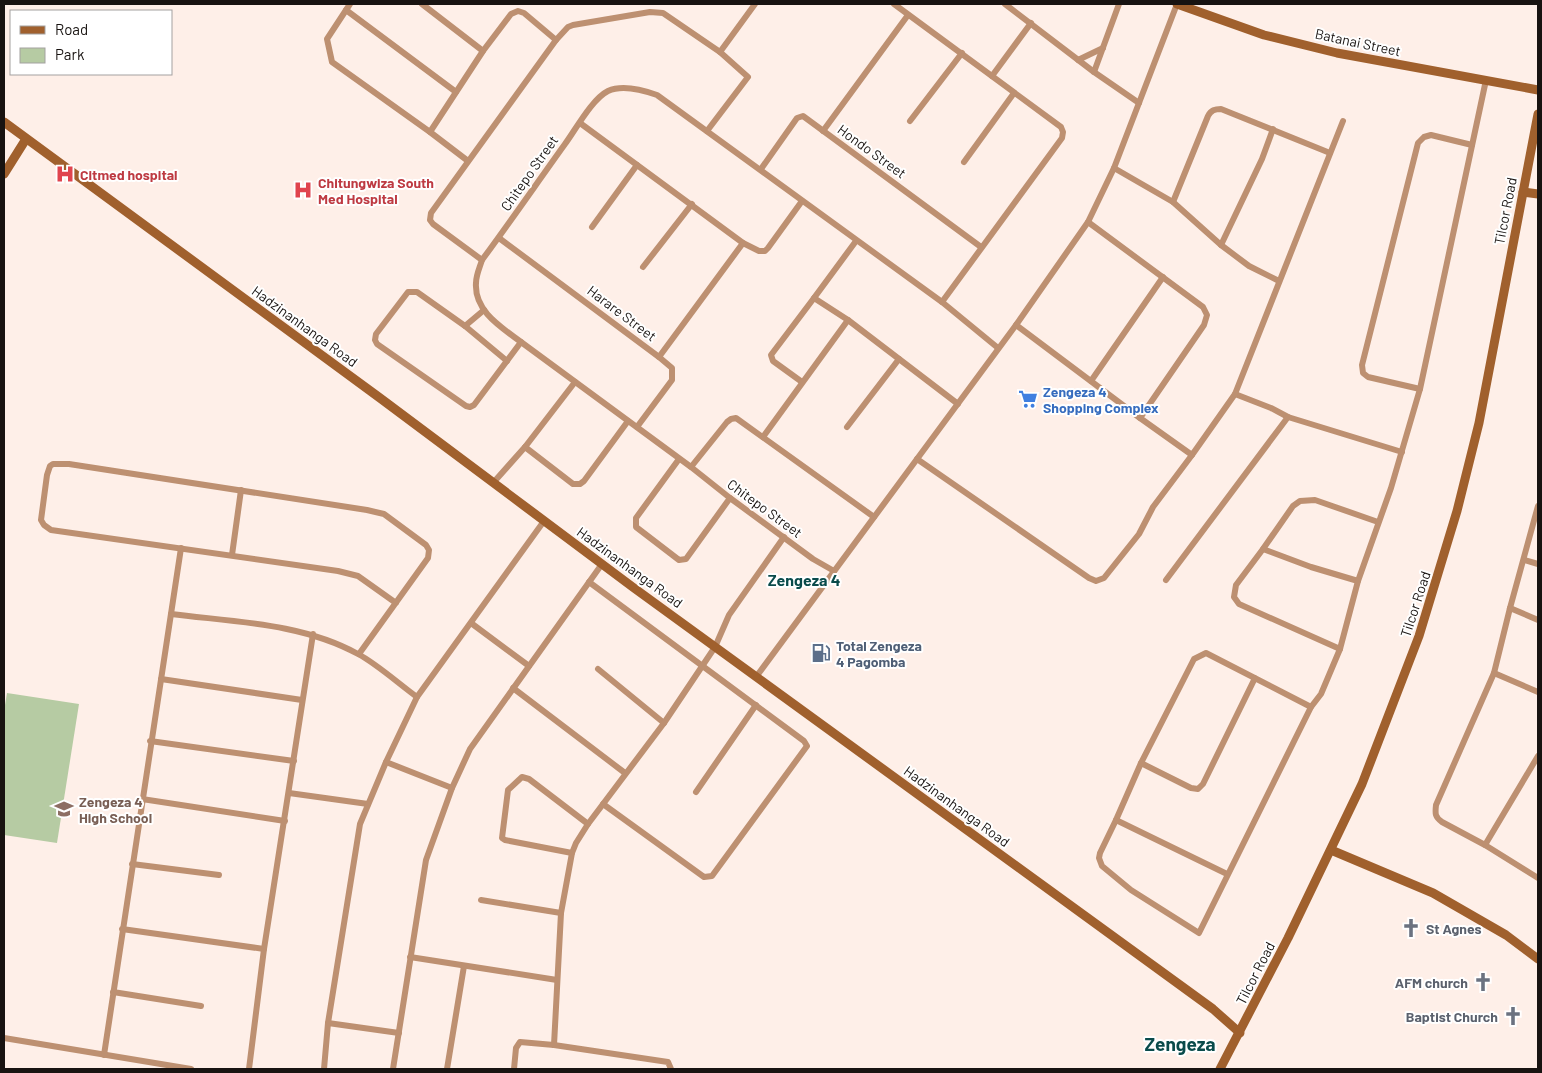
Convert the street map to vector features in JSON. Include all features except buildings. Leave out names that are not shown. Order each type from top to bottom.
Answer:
[{"type":"street","points":[[422,4],[483,50]]},
{"type":"street","points":[[720,52],[755,4]]},
{"type":"street","points":[[894,4],[1061,127],[1063,132],[1062,136],[942,302]]},
{"type":"street","points":[[1005,4],[1013,6],[1031,23],[1078,60],[1139,103]]},
{"type":"street","points":[[1094,72],[1119,4]]},
{"type":"street","points":[[756,677],[958,404],[1088,222],[1114,168],[1177,4]]},
{"type":"street","name":"Batanai Street","points":[[1177,4],[1222,21],[1303,45],[1374,61],[1538,90]]},
{"type":"street","points":[[456,92],[348,7],[327,39],[332,62],[468,161]]},
{"type":"street","points":[[430,132],[483,50],[511,14],[518,11],[524,13],[556,40]]},
{"type":"street","points":[[482,260],[432,224],[430,217],[432,210],[556,40],[568,27],[657,12],[671,17],[720,52],[748,77],[706,131]]},
{"type":"street","points":[[822,131],[908,14]]},
{"type":"street","points":[[992,76],[1031,23]]},
{"type":"street","points":[[1078,60],[1103,48]]},
{"type":"street","points":[[910,121],[962,53]]},
{"type":"street","points":[[1311,707],[1206,653],[1194,659],[1141,763],[1100,853],[1099,858],[1102,866],[1131,890],[1199,933],[1311,707],[1321,694],[1340,650],[1358,581],[1391,488],[1420,389],[1486,80]]},
{"type":"street","name":"Chitepo Street","points":[[834,571],[813,559],[730,498],[679,458],[521,342],[495,322],[484,310],[476,290],[476,281],[482,260],[580,123],[603,94],[614,88],[647,91],[663,98],[942,302],[998,348]]},
{"type":"street","points":[[964,162],[1014,93]]},
{"type":"street","points":[[1173,202],[1208,116],[1212,111],[1221,109],[1330,153]]},
{"type":"street","name":"Tilcor Road","points":[[1220,1069],[1240,1033],[1362,784],[1411,658],[1441,569],[1479,423],[1538,114]]},
{"type":"street","name":"Hondo Street","points":[[761,169],[798,118],[804,116],[981,247]]},
{"type":"street","points":[[917,458],[1088,578],[1096,581],[1104,578],[1139,534],[1153,507],[1235,394],[1343,121]]},
{"type":"street","name":"Hadzinanhanga Road","points":[[4,122],[756,677],[1213,1008],[1240,1033]]},
{"type":"street","points":[[580,123],[758,251],[765,251],[802,201]]},
{"type":"street","points":[[1221,245],[1262,159],[1273,129]]},
{"type":"street","points":[[1420,389],[1368,377],[1363,372],[1362,365],[1418,144],[1424,137],[1431,135],[1472,145]]},
{"type":"street","points":[[4,174],[26,139]]},
{"type":"street","points":[[592,227],[638,165]]},
{"type":"street","points":[[1114,168],[1173,202],[1221,245],[1249,266],[1279,281]]},
{"type":"street","points":[[1523,192],[1538,194]]},
{"type":"street","points":[[643,266],[692,204]]},
{"type":"street","points":[[1088,222],[1206,311],[1207,318],[1204,325],[1140,418]]},
{"type":"street","name":"Harare Street","points":[[499,238],[659,356],[672,368],[672,380],[638,428]]},
{"type":"street","points":[[802,382],[772,361],[771,355],[856,240]]},
{"type":"street","points":[[659,356],[743,242]]},
{"type":"street","points":[[1091,381],[1163,277]]},
{"type":"street","points":[[507,361],[466,326],[417,292],[411,291],[401,300],[376,334],[374,340],[377,344],[468,407],[474,405],[507,361],[521,342]]},
{"type":"street","points":[[814,298],[848,320],[958,404]]},
{"type":"street","points":[[466,326],[484,310]]},
{"type":"street","points":[[763,437],[848,320]]},
{"type":"street","points":[[1016,324],[1192,455]]},
{"type":"street","points":[[847,427],[899,359]]},
{"type":"street","points":[[493,483],[525,447],[575,382]]},
{"type":"street","points":[[1235,394],[1288,417],[1402,452]]},
{"type":"street","points":[[1166,580],[1288,417]]},
{"type":"street","points":[[691,467],[731,419],[738,419],[874,517]]},
{"type":"street","points":[[525,447],[573,484],[578,484],[584,480],[628,421]]},
{"type":"street","points":[[679,458],[636,518],[636,526],[679,560],[686,559],[730,498]]},
{"type":"street","points":[[359,654],[396,603],[428,558],[429,554],[426,545],[384,514],[69,464],[53,464],[50,466],[41,520],[46,528],[338,571],[358,576],[396,603]]},
{"type":"street","points":[[232,555],[242,490]]},
{"type":"street","points":[[1340,650],[1239,604],[1234,597],[1236,585],[1293,506],[1300,501],[1315,500],[1378,522]]},
{"type":"street","points":[[1538,506],[1494,674],[1436,805],[1435,813],[1436,818],[1442,822],[1485,845],[1538,878]]},
{"type":"street","points":[[324,1069],[328,1023],[360,824],[368,804],[417,697],[544,521]]},
{"type":"street","points":[[554,1045],[561,913],[572,853],[576,843],[716,647],[729,615],[784,537]]},
{"type":"street","points":[[104,1054],[150,741],[172,614],[181,548]]},
{"type":"street","points":[[1263,549],[1311,567],[1358,581]]},
{"type":"street","points":[[1524,560],[1538,564]]},
{"type":"street","points":[[393,1069],[426,860],[452,788],[470,749],[602,564]]},
{"type":"street","points":[[589,582],[804,741],[806,746],[712,876],[704,877],[603,804]]},
{"type":"street","points":[[1510,608],[1538,620]]},
{"type":"street","points":[[172,614],[314,634],[359,654],[417,697]]},
{"type":"street","points":[[471,623],[529,666]]},
{"type":"street","points":[[249,1069],[264,948],[314,634]]},
{"type":"street","points":[[598,669],[664,722]]},
{"type":"street","points":[[1494,674],[1538,692]]},
{"type":"street","points":[[161,678],[302,700]]},
{"type":"street","points":[[1141,763],[1191,788],[1198,789],[1203,784],[1255,678]]},
{"type":"street","points":[[513,688],[625,773]]},
{"type":"street","points":[[696,792],[756,706]]},
{"type":"street","points":[[150,741],[294,761]]},
{"type":"street","points":[[1485,845],[1538,756]]},
{"type":"street","points":[[386,762],[452,788]]},
{"type":"street","points":[[572,853],[502,838],[508,790],[522,777],[529,779],[588,824]]},
{"type":"street","points":[[290,793],[368,804]]},
{"type":"street","points":[[142,799],[285,821]]},
{"type":"street","points":[[1116,820],[1227,874]]},
{"type":"street","points":[[1331,850],[1433,892],[1506,935],[1538,959]]},
{"type":"street","points":[[132,864],[219,875]]},
{"type":"street","points":[[481,900],[561,913]]},
{"type":"street","points":[[122,929],[264,948]]},
{"type":"street","points":[[410,957],[557,980]]},
{"type":"street","points":[[447,1069],[464,966]]},
{"type":"street","points":[[113,992],[202,1006]]},
{"type":"street","points":[[328,1023],[399,1033]]},
{"type":"street","points":[[4,1038],[104,1054],[146,1066],[191,1069]]},
{"type":"street","points":[[514,1069],[516,1048],[520,1042],[554,1045],[668,1062],[671,1069]]},
{"type":"green space","points":[[7,693],[79,704],[57,843],[4,835],[4,711]]},
{"type":"place","name":"Citmed hospital","points":[[65,174]]},
{"type":"place","name":"Chitungwiza South Med Hospital","points":[[303,190]]},
{"type":"place","name":"Zengeza 4 Shopping Complex","points":[[1028,399]]},
{"type":"place","name":"Total Zengeza 4 Pagomba","points":[[821,653]]},
{"type":"place","name":"Zengeza 4 High School","points":[[64,809]]},
{"type":"place","name":"St Agnes","points":[[1411,928]]},
{"type":"place","name":"AFM church","points":[[1483,982]]},
{"type":"place","name":"Baptist Church","points":[[1513,1016]]},
{"type":"district","name":"Zengeza 4","points":[[804,579]]},
{"type":"district","name":"Zengeza","points":[[1180,1043]]}]
